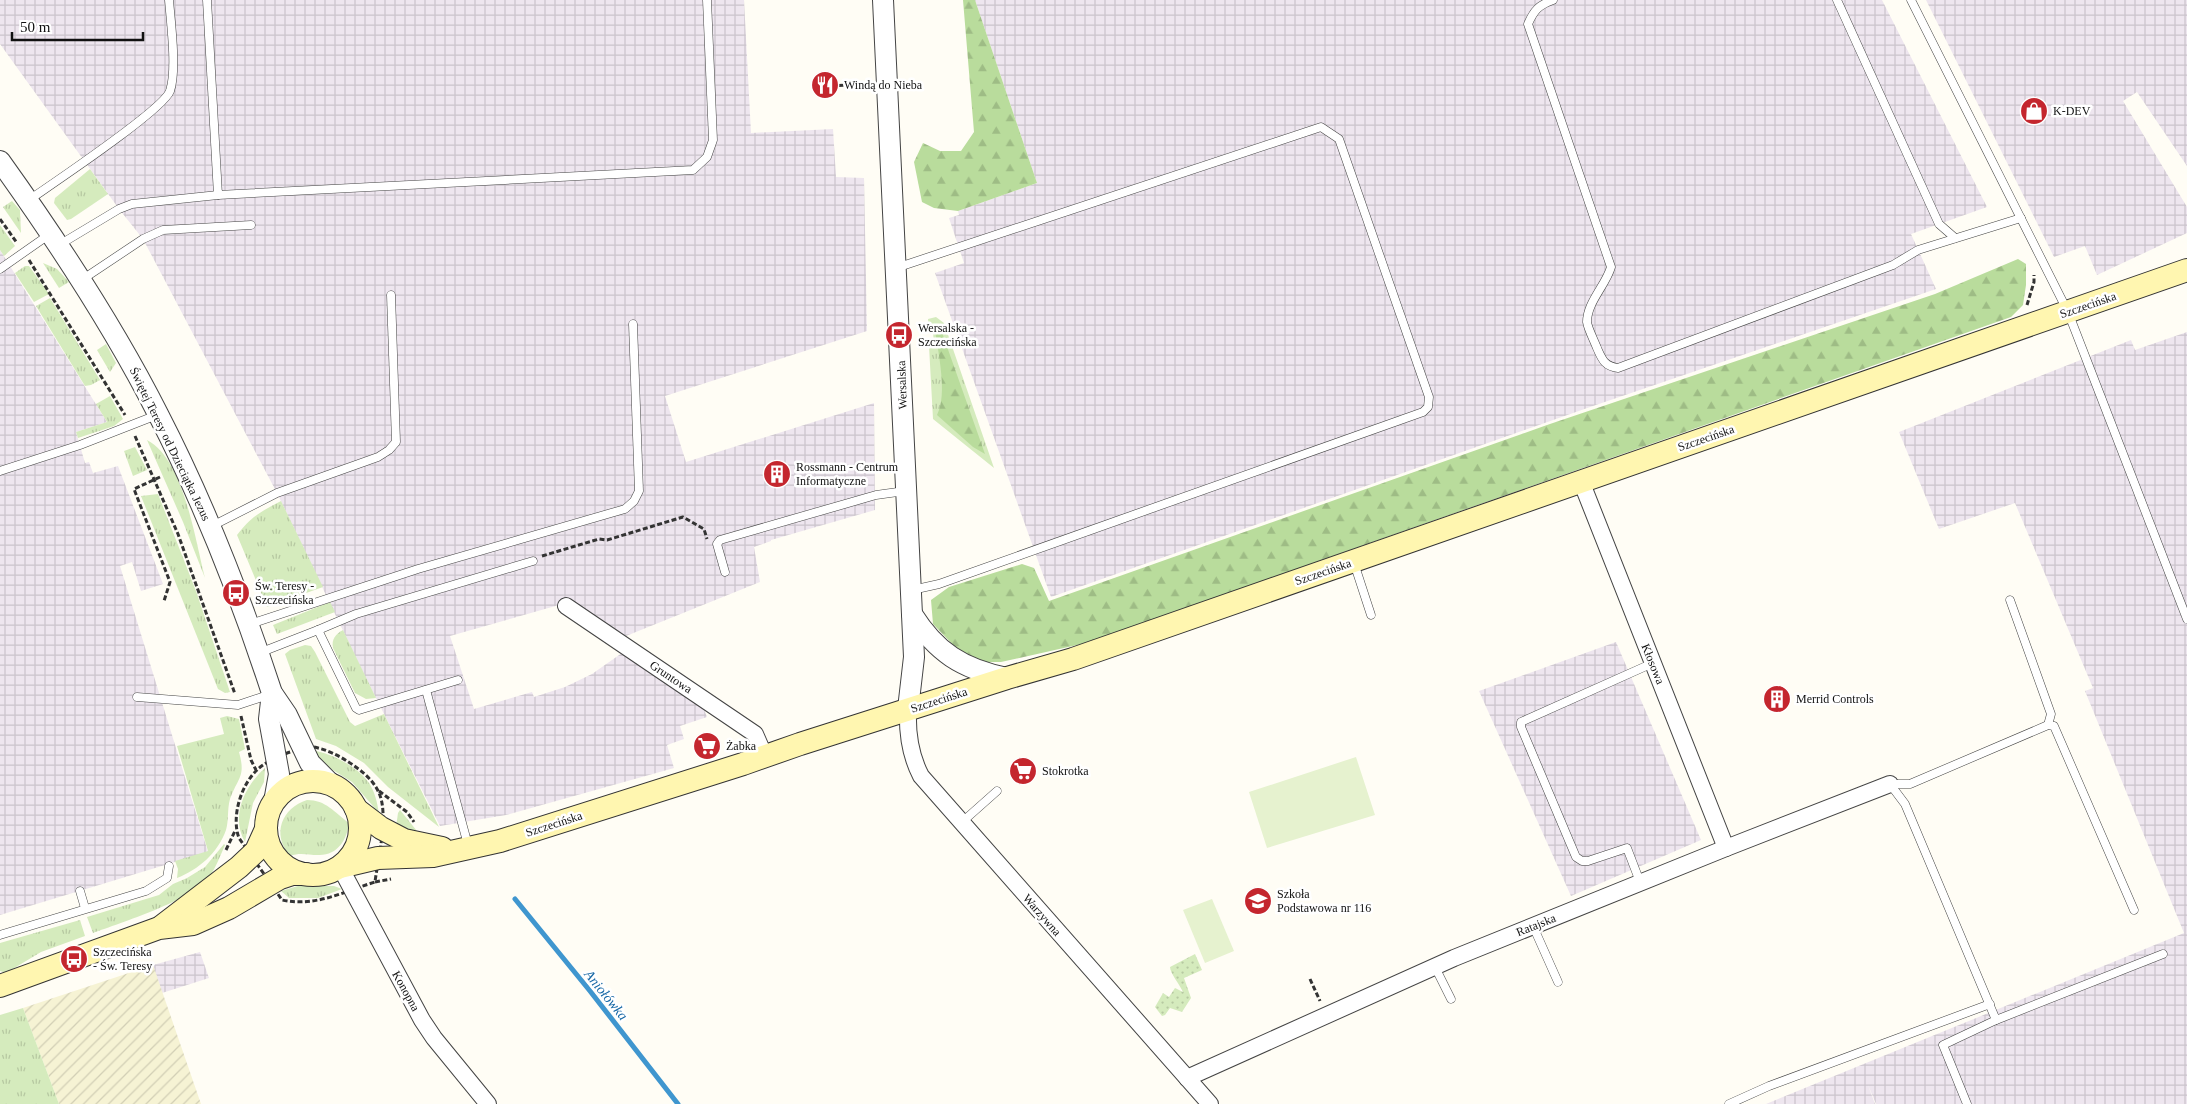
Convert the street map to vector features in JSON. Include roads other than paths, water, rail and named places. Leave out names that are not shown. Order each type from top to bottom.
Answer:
[{"type":"main road","name":"Szczecińska","points":[[340,866],[371,859],[425,858],[532,831],[765,757],[908,709],[1073,659],[2187,270]]},
{"type":"main road","points":[[0,986],[160,928],[194,924],[229,908],[280,878],[292,874],[326,873],[340,866],[352,854],[359,839],[360,822],[356,809],[345,794],[333,786],[316,781],[303,782],[286,789],[274,802],[268,816],[266,829],[256,851],[221,883],[160,928]]},
{"type":"main road","name":"Szczecińska","points":[[356,809],[381,828],[404,840],[461,850]]},
{"type":"main road","points":[[266,829],[271,849],[278,859],[291,869],[306,874]]},
{"type":"street","name":"Wersalska","points":[[882,0],[912,614],[914,669],[908,709]]},
{"type":"street","name":"Świętej Teresy od Dzieciątka Jezus","points":[[0,161],[82,280],[159,415],[210,527],[259,653],[272,693],[287,716],[310,763],[333,786]]},
{"type":"street","name":"Kłosowa","points":[[1581,481],[1726,848]]},
{"type":"street","name":"Gruntowa","points":[[566,606],[755,734],[765,757]]},
{"type":"street","points":[[912,614],[934,643],[951,657],[978,671],[1007,678]]},
{"type":"street","name":"Świętej Teresy od Dzieciątka Jezus","points":[[272,693],[268,719],[279,774],[274,802]]},
{"type":"street","name":"Warzywna","points":[[908,709],[908,735],[917,768],[928,784],[1210,1104]]},
{"type":"street","name":"Ratajska","points":[[1187,1078],[1435,966],[1640,882],[1890,784]]},
{"type":"street","name":"Konopna","points":[[340,866],[422,1020],[434,1038],[488,1104]]},
{"type":"lane","points":[[28,201],[133,126],[169,94],[173,80],[170,0]]},
{"type":"lane","points":[[207,0],[218,195]]},
{"type":"lane","points":[[0,269],[24,253],[132,204],[218,195],[693,170],[707,157],[713,140],[707,0]]},
{"type":"lane","points":[[1553,0],[1542,4],[1534,10],[1528,24],[1611,267],[1608,277],[1591,307],[1587,322],[1603,362],[1610,367],[1618,368],[1893,265],[1918,250],[2020,218]]},
{"type":"lane","points":[[1837,0],[1939,224],[1955,238]]},
{"type":"lane","points":[[1911,0],[2068,312],[2168,565],[2187,619]]},
{"type":"lane","points":[[896,268],[1320,127],[1339,139],[1429,397],[1428,407],[1423,412],[948,581],[910,581]]},
{"type":"lane","points":[[82,280],[143,238],[163,230],[251,225]]},
{"type":"lane","points":[[210,527],[277,493],[378,456],[389,450],[396,442],[390,296]]},
{"type":"lane","points":[[248,625],[418,569],[625,509],[634,501],[639,491],[633,324]]},
{"type":"lane","points":[[0,471],[80,445],[159,415]]},
{"type":"lane","points":[[725,572],[717,544],[720,540],[876,495],[905,491]]},
{"type":"lane","points":[[1353,561],[1371,615]]},
{"type":"lane","points":[[259,653],[356,614],[533,562]]},
{"type":"lane","points":[[2010,600],[2051,714],[2048,725]]},
{"type":"lane","points":[[318,630],[356,708],[359,710],[458,680]]},
{"type":"lane","points":[[1640,882],[1627,848],[1588,861],[1582,861],[1576,857],[1520,727],[1521,722],[1653,663]]},
{"type":"lane","points":[[426,690],[461,850]]},
{"type":"lane","points":[[137,697],[238,705],[272,693]]},
{"type":"lane","points":[[1890,784],[1910,784],[2048,725],[2054,726],[2134,910]]},
{"type":"lane","points":[[1890,784],[1905,804],[1996,1020]]},
{"type":"lane","points":[[961,823],[996,791]]},
{"type":"lane","points":[[0,935],[146,891],[167,878],[169,866]]},
{"type":"lane","points":[[80,891],[85,908]]},
{"type":"lane","points":[[1533,926],[1558,982]]},
{"type":"lane","points":[[1967,1104],[1943,1045],[1996,1020],[2163,954]]},
{"type":"lane","points":[[1435,966],[1451,999]]},
{"type":"lane","points":[[1728,1104],[1769,1086],[1990,1004]]},
{"type":"waterway","name":"Aniołówka","points":[[515,899],[678,1104]]},
{"type":"place","name":"Windą do Nieba","points":[[825,85]]},
{"type":"place","name":"K-DEV","points":[[2034,111]]},
{"type":"place","name":"Wersalska - Szczecińska","points":[[899,335]]},
{"type":"place","name":"Rossmann - Centrum Informatyczne","points":[[777,474]]},
{"type":"place","name":"Św. Teresy - Szczecińska","points":[[236,593]]},
{"type":"place","name":"Merrid Controls","points":[[1777,699]]},
{"type":"place","name":"Żabka","points":[[707,746]]},
{"type":"place","name":"Stokrotka","points":[[1023,771]]},
{"type":"place","name":"Szkoła Podstawowa nr 116","points":[[1258,901]]},
{"type":"place","name":"Szczecińska - Św. Teresy","points":[[74,959]]}]
